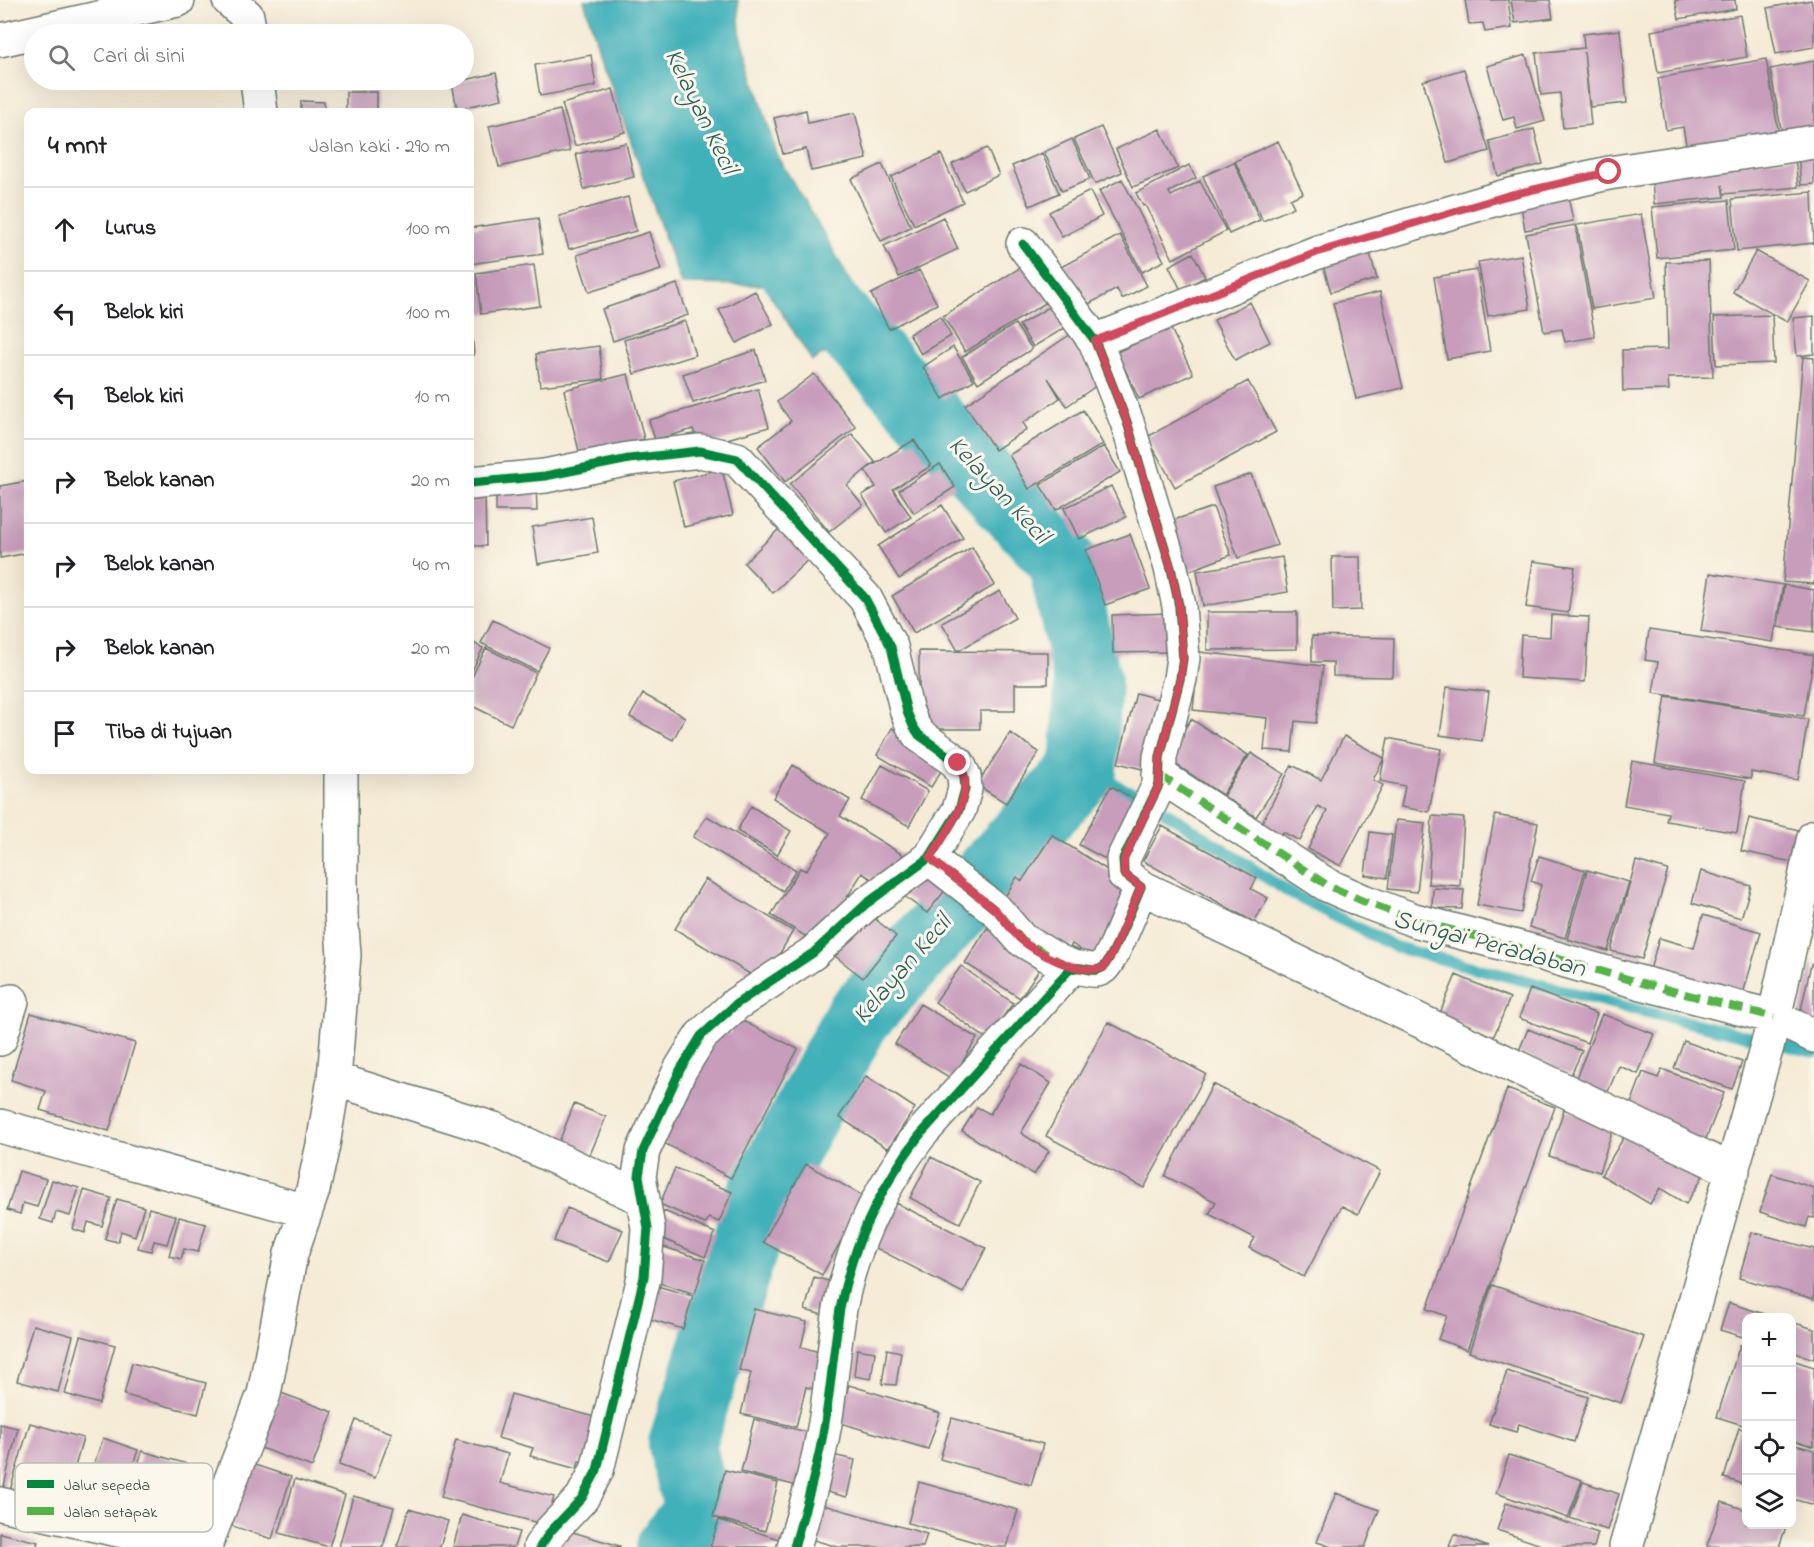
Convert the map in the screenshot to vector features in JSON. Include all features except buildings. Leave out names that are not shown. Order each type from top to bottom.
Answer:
[{"type":"street","points":[[52,24],[104,8],[178,0]]},
{"type":"street","points":[[229,0],[247,16],[248,24]]},
{"type":"street","points":[[0,40],[24,33]]},
{"type":"street","points":[[258,90],[260,108]]},
{"type":"street","points":[[1095,341],[1318,252],[1506,196],[1609,172],[1814,142]]},
{"type":"street","points":[[1023,244],[1095,341],[1127,422],[1171,568],[1179,606],[1183,658],[1180,679],[1160,757],[1159,780],[1144,819],[1124,859],[1124,874],[1141,887],[1733,1171]]},
{"type":"street","points":[[474,483],[545,476],[629,459],[700,451],[737,459],[866,598],[891,647],[907,712],[913,726],[920,735],[958,763],[964,776],[965,789],[940,867],[866,904],[813,953],[736,1004],[701,1036],[680,1070],[643,1151],[639,1176],[648,1228],[644,1277],[597,1470],[582,1498],[550,1532],[540,1547]]},
{"type":"street","points":[[213,1526],[264,1394],[291,1254],[313,1190],[323,1145],[334,1079],[344,955],[341,915],[341,774]]},
{"type":"street","points":[[1159,780],[1328,885],[1363,901],[1414,920],[1535,952],[1814,1036]]},
{"type":"street","points":[[1626,1547],[1773,1024],[1814,837]]},
{"type":"street","points":[[940,867],[997,911],[1020,939],[1058,961],[1093,971],[1103,968],[1112,954],[1141,887]]},
{"type":"street","points":[[794,1547],[811,1487],[825,1424],[840,1309],[859,1242],[874,1207],[900,1161],[919,1136],[1073,967]]},
{"type":"street","points":[[0,1039],[12,1001]]},
{"type":"street","points":[[334,1079],[494,1129],[643,1199]]},
{"type":"street","points":[[0,1126],[306,1211]]},
{"type":"street","points":[[0,1504],[15,1507]]},
{"type":"street","points":[[127,1532],[195,1547]]},
{"type":"street","points":[[205,1547],[211,1532]]},
{"type":"water","points":[[584,0],[738,0],[740,32],[777,156],[827,239],[874,325],[812,361],[764,285],[681,284],[600,53]]},
{"type":"waterway","name":"Kelayan Kecil","points":[[670,1547],[698,1510],[682,1444],[760,1198],[857,1018],[1083,770],[1088,682],[1061,560],[792,268]]},
{"type":"waterway","name":"Sungai Peradaban","points":[[1083,770],[1149,801],[1290,893],[1395,947],[1642,1011],[1814,1052]]},
{"type":"marked path","points":[[1159,775],[1327,885],[1363,901],[1414,920],[1774,1017]]},
{"type":"marked path","points":[[929,858],[997,911],[1021,939],[1058,961],[1073,967]]},
{"type":"cycle path","points":[[794,1547],[822,1439],[845,1285],[869,1218],[892,1176],[919,1136],[1068,971],[1077,968],[1095,970],[1103,967],[1107,962],[1141,887],[1124,874],[1123,859],[1159,785],[1160,757],[1180,679],[1183,658],[1179,606],[1171,568],[1127,422],[1095,341],[1023,244]]},
{"type":"cycle path","points":[[474,483],[545,476],[629,459],[700,451],[737,459],[865,598],[891,647],[907,712],[913,726],[919,735],[958,763],[964,776],[965,789],[959,810],[929,858],[866,904],[813,953],[736,1004],[701,1036],[680,1070],[643,1151],[639,1176],[648,1228],[644,1277],[597,1470],[582,1498],[550,1532],[540,1547]]},
{"type":"route","points":[[958,763],[964,776],[965,789],[959,810],[930,858],[997,911],[1020,939],[1073,967],[1078,966],[1093,971],[1103,968],[1112,954],[1141,887],[1124,874],[1124,859],[1159,785],[1160,757],[1180,679],[1183,658],[1179,606],[1171,568],[1127,422],[1095,341],[1318,252],[1506,196],[1609,172]]}]
